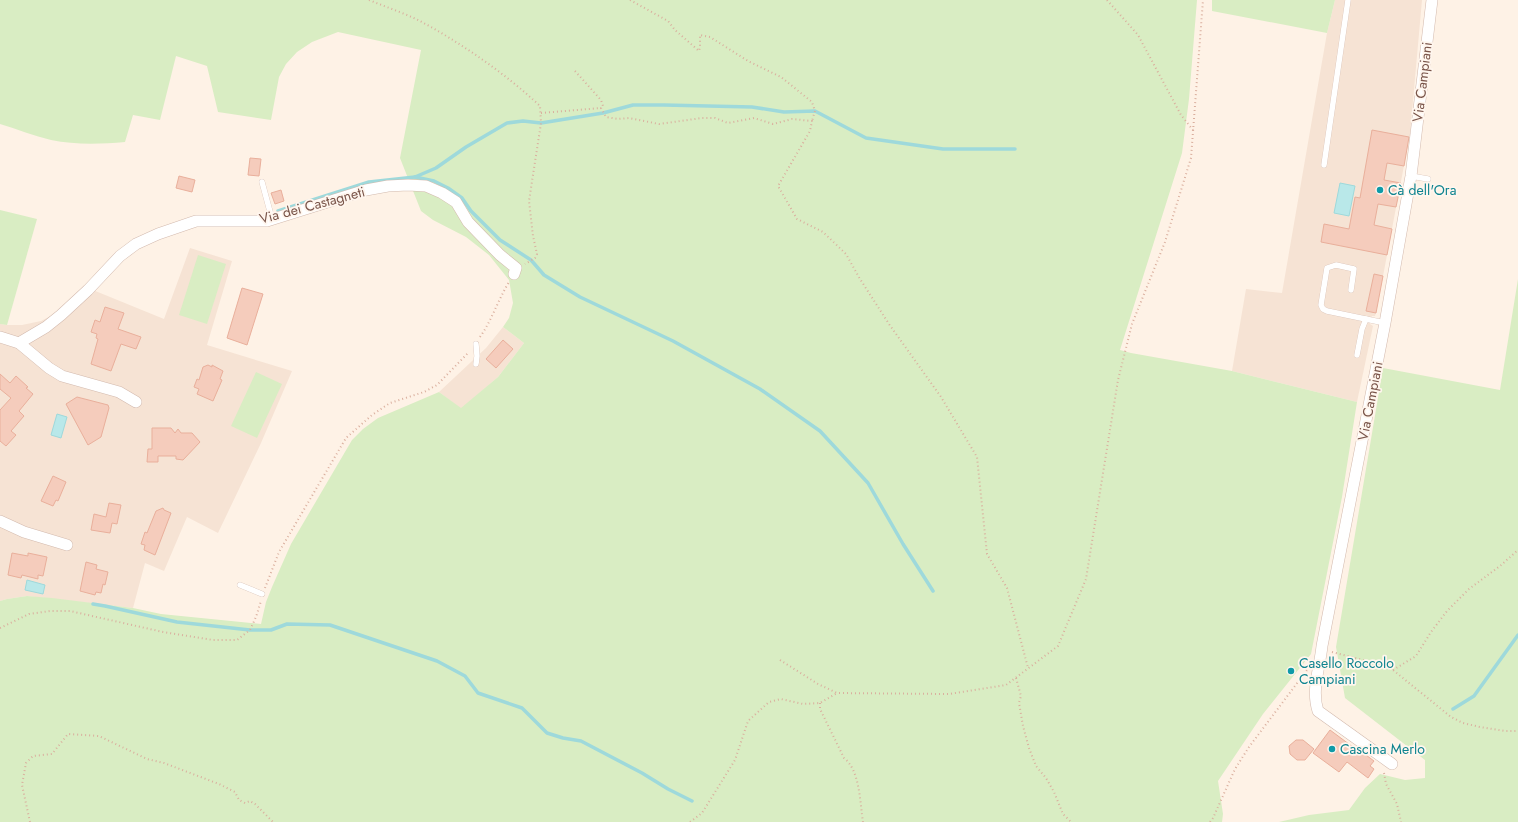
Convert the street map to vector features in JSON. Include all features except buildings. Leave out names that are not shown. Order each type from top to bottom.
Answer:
[{"type":"street","name":"Via Campiani","points":[[1392,764],[1318,711],[1315,693],[1322,646],[1385,323],[1411,176],[1432,0]]},
{"type":"street","name":"Via dei Castagneti","points":[[19,343],[46,327],[61,315],[88,290],[120,256],[136,244],[158,234],[196,221],[261,221],[272,219],[366,190],[408,185],[426,186],[442,193],[456,202],[468,222],[515,271]]},
{"type":"street","points":[[0,337],[19,343],[39,358],[48,368],[62,376],[119,392],[136,402]]},
{"type":"street","points":[[0,521],[24,532],[67,545]]},
{"type":"lane","points":[[1324,165],[1348,0]]},
{"type":"lane","points":[[1411,176],[1428,179]]},
{"type":"lane","points":[[262,182],[272,219]]},
{"type":"lane","points":[[1351,290],[1354,269],[1336,265],[1327,268],[1321,305],[1327,311],[1385,323]]},
{"type":"lane","points":[[1357,355],[1362,329],[1366,319]]},
{"type":"lane","points":[[476,344],[476,364]]},
{"type":"lane","points":[[240,585],[262,594]]},
{"type":"path","points":[[0,628],[29,614],[50,611],[70,611],[163,632],[213,640],[237,640],[250,630],[253,625],[262,594],[279,552],[346,438],[372,415],[390,403],[424,392],[437,385],[476,344],[487,328],[498,302],[515,271],[535,258],[537,254],[533,236],[529,201],[541,123],[540,106],[522,90],[458,44],[420,21],[369,0]]},
{"type":"path","points":[[630,0],[668,21],[699,51],[700,35],[710,37],[748,61],[781,77],[812,102],[815,111],[810,131],[778,186],[797,219],[823,232],[846,254],[889,324],[941,397],[977,457],[987,554],[1007,588],[1028,668]]},
{"type":"path","points":[[1107,0],[1138,35],[1181,115],[1194,131]]},
{"type":"path","points":[[780,660],[818,684],[837,693],[949,694],[1006,685],[1058,646],[1086,579],[1120,373],[1132,324],[1165,242],[1191,158],[1203,0]]},
{"type":"path","points":[[575,71],[601,100],[603,106],[601,108],[606,117],[618,119],[629,118],[659,124],[702,118],[715,118],[728,123],[754,118],[773,124],[792,119],[812,121]]},
{"type":"path","points":[[541,113],[601,108]]},
{"type":"path","points":[[1393,670],[1416,656],[1431,632],[1447,611],[1470,589],[1518,550]]},
{"type":"path","points":[[1322,646],[1330,651],[1382,665],[1393,670],[1450,717],[1463,723],[1505,731],[1518,731]]},
{"type":"path","points":[[1210,822],[1235,769],[1268,719],[1307,669]]},
{"type":"path","points":[[1016,678],[1021,696],[1020,703],[1023,726],[1029,748],[1036,766],[1046,778],[1054,792],[1063,814],[1071,822]]},
{"type":"path","points":[[690,822],[702,813],[735,760],[748,721],[769,702],[780,699],[803,704],[820,703],[837,693]]},
{"type":"path","points":[[820,703],[820,709],[844,758],[849,762],[856,776],[863,822]]},
{"type":"path","points":[[30,822],[22,785],[26,764],[33,756],[52,754],[68,734],[99,736],[147,759],[219,784],[235,792],[240,800],[245,803],[250,802],[255,804],[273,822]]},
{"type":"path","points":[[1384,774],[1386,784],[1397,804],[1401,822]]},
{"type":"shaded area","points":[[1335,0],[1422,0],[1410,134],[1376,313],[1375,316],[1372,316],[1370,324],[1373,326],[1357,402],[1232,371],[1246,289],[1282,293],[1327,33]]},
{"type":"shaded area","points":[[190,248],[232,261],[207,345],[292,371],[261,443],[218,533],[187,517],[164,571],[145,563],[133,608],[27,596],[0,601],[0,324],[22,325],[41,321],[68,307],[88,288],[164,319]]},
{"type":"shaded area","points":[[503,327],[524,343],[498,377],[461,409],[439,392],[486,348]]},
{"type":"green space","points":[[0,0],[1197,0],[1189,99],[1182,153],[1120,350],[1232,371],[1357,402],[1342,497],[1311,654],[1263,714],[1218,781],[1223,814],[1222,822],[0,822],[0,601],[27,596],[52,598],[133,608],[161,614],[261,624],[266,602],[291,544],[352,440],[363,429],[378,418],[439,392],[461,408],[498,377],[524,343],[503,327],[509,318],[513,303],[509,280],[489,255],[466,237],[433,220],[421,211],[400,158],[421,50],[338,32],[312,42],[297,52],[286,64],[279,77],[271,120],[218,112],[207,66],[176,56],[160,120],[133,115],[125,142],[97,144],[60,142],[0,124]]},
{"type":"green space","points":[[1212,0],[1335,0],[1327,33],[1212,11]]},
{"type":"green space","points":[[0,210],[37,219],[7,325],[0,324]]},
{"type":"green space","points":[[198,255],[226,264],[207,324],[179,315]]},
{"type":"green space","points":[[1518,279],[1518,822],[1279,822],[1309,815],[1349,810],[1365,788],[1380,774],[1405,780],[1425,778],[1425,760],[1345,698],[1336,647],[1383,368],[1500,390]]},
{"type":"green space","points":[[256,372],[282,384],[257,438],[231,426]]},
{"type":"water","points":[[1340,183],[1355,186],[1349,216],[1334,213]]},
{"type":"water","points":[[57,414],[67,417],[61,438],[51,435]]},
{"type":"water","points":[[27,580],[45,585],[43,594],[25,590]]},
{"type":"waterway","points":[[278,211],[369,182],[415,177],[436,168],[466,147],[507,123],[523,121],[541,123],[603,113],[633,105],[752,107],[784,112],[815,111],[866,138],[943,149],[1015,149]]},
{"type":"waterway","points":[[415,177],[434,181],[448,188],[462,198],[471,211],[500,240],[531,260],[544,275],[580,297],[673,341],[760,389],[820,431],[868,483],[903,544],[933,591]]},
{"type":"waterway","points":[[93,604],[177,622],[250,630],[271,630],[287,624],[330,625],[437,661],[465,676],[478,693],[522,708],[547,733],[563,738],[581,741],[692,801]]},
{"type":"waterway","points":[[1453,709],[1474,696],[1518,635]]},
{"type":"place","name":"Cà dell'Ora","points":[[1380,190]]},
{"type":"place","name":"Casello Roccolo Campiani","points":[[1291,671]]},
{"type":"place","name":"Cascina Merlo","points":[[1332,749]]}]
